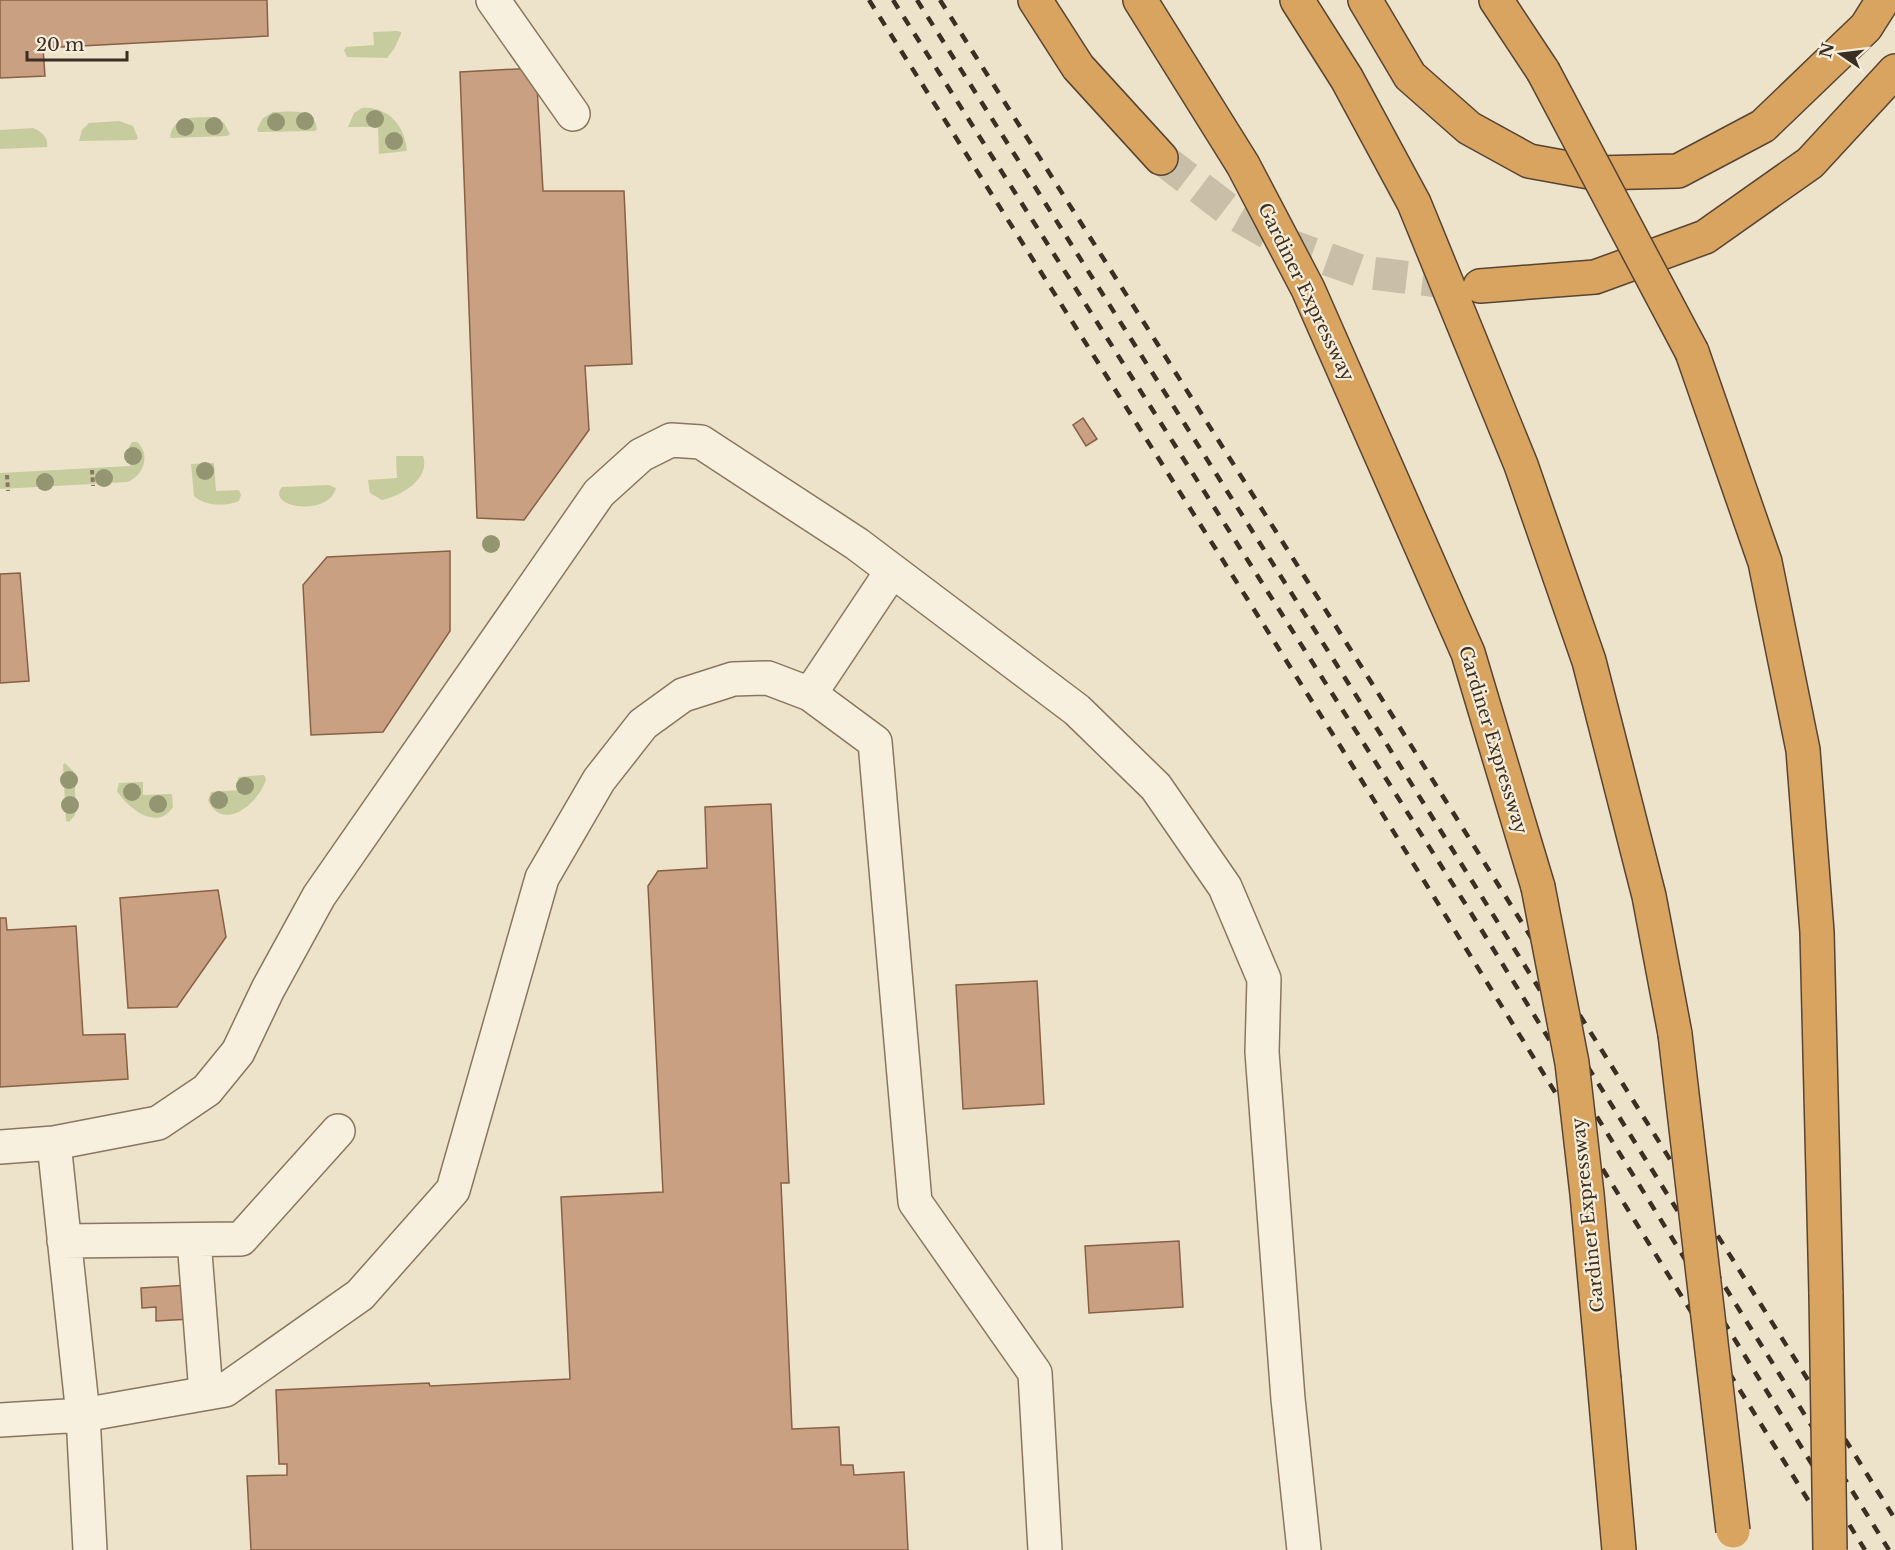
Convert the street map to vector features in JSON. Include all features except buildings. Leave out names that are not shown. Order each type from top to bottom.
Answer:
[{"type":"highway","points":[[1035,0],[1078,67],[1161,158]]},
{"type":"highway","name":"Gardiner Expressway","points":[[1140,0],[1243,165],[1308,289],[1468,653],[1538,887],[1572,1063],[1587,1194],[1619,1550]]},
{"type":"highway","points":[[1297,0],[1347,79],[1414,203],[1521,465],[1589,661],[1649,896],[1675,1034],[1734,1540]]},
{"type":"highway","points":[[1365,0],[1410,76],[1469,128],[1529,161],[1595,174],[1678,171],[1763,126],[1866,27],[1883,0]]},
{"type":"highway","points":[[1496,0],[1544,71],[1692,352],[1766,562],[1803,750],[1817,932],[1830,1550]]},
{"type":"highway","points":[[1480,286],[1595,277],[1705,237],[1810,163],[1895,71]]},
{"type":"lane","points":[[493,0],[573,114]]},
{"type":"lane","points":[[0,1147],[54,1143],[158,1123],[207,1090],[238,1052],[268,989],[319,896],[599,493],[641,455],[670,440],[701,442],[857,544],[1077,710],[1156,787],[1225,887],[1264,979],[1262,1052],[1288,1399],[1304,1550]]},
{"type":"lane","points":[[810,694],[892,571]]},
{"type":"lane","points":[[0,1420],[83,1415],[225,1390],[360,1294],[453,1190],[543,878],[599,780],[643,724],[683,695],[733,679],[768,678],[810,694],[875,742],[915,1202],[1035,1373],[1045,1550]]},
{"type":"lane","points":[[64,1241],[241,1239],[338,1131]]},
{"type":"lane","points":[[54,1143],[83,1415],[90,1550]]},
{"type":"lane","points":[[194,1240],[206,1394]]},
{"type":"path","points":[[92,470],[93,486]]},
{"type":"path","points":[[7,475],[8,491]]},
{"type":"green space","points":[[397,31],[401,34],[387,58],[347,57],[344,50],[346,47],[374,45],[373,32]]},
{"type":"green space","points":[[362,108],[380,110],[394,119],[403,133],[407,151],[379,154],[378,127],[348,127],[354,113]]},
{"type":"green space","points":[[273,112],[306,114],[312,117],[317,129],[315,131],[258,132],[257,129],[263,118]]},
{"type":"green space","points":[[210,117],[224,123],[230,134],[171,138],[172,129],[180,121]]},
{"type":"green space","points":[[119,121],[133,126],[138,138],[136,140],[79,141],[82,130],[89,123]]},
{"type":"green space","points":[[33,128],[44,135],[47,147],[0,149],[0,130]]},
{"type":"green space","points":[[132,442],[137,442],[145,458],[142,469],[134,479],[128,482],[0,489],[0,473],[130,466],[129,447]]},
{"type":"green space","points":[[396,456],[423,456],[422,472],[418,479],[405,490],[382,500],[370,493],[368,480],[397,478]]},
{"type":"green space","points":[[214,463],[216,491],[239,490],[241,495],[239,501],[215,504],[203,502],[194,496],[191,464]]},
{"type":"green space","points":[[329,485],[336,488],[331,497],[311,506],[290,504],[282,500],[279,494],[282,487]]},
{"type":"green space","points":[[65,763],[74,772],[76,809],[75,815],[69,822],[66,821],[63,765]]},
{"type":"green space","points":[[264,775],[266,779],[257,797],[240,811],[223,814],[215,810],[208,800],[211,792],[239,790],[238,777]]},
{"type":"green space","points":[[143,782],[143,795],[172,795],[173,807],[166,814],[159,817],[143,815],[128,804],[117,791],[119,783]]},
{"type":"tunnel","points":[[1161,158],[1230,211],[1291,246],[1363,272],[1471,285]]},
{"type":"railway","points":[[869,0],[1349,760],[1839,1550]]},
{"type":"railway","points":[[893,0],[1466,905],[1865,1550]]},
{"type":"railway","points":[[917,0],[1381,735],[1889,1550]]},
{"type":"railway","points":[[940,0],[1397,723],[1895,1519]]}]
